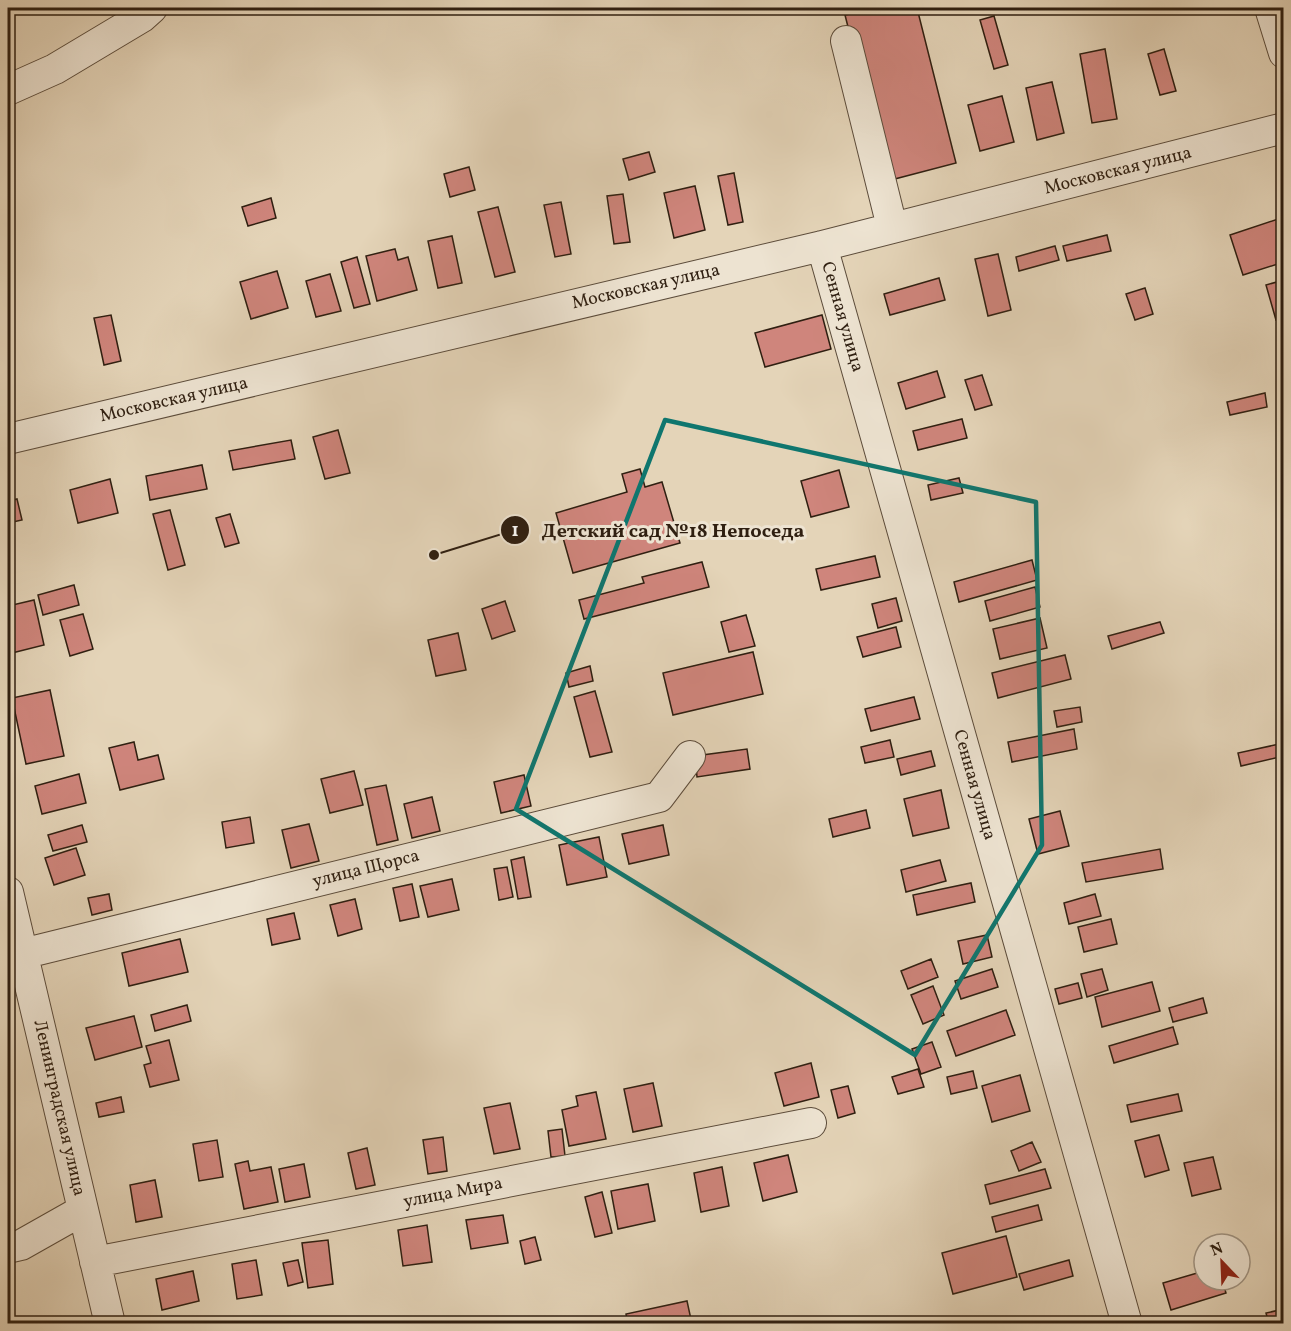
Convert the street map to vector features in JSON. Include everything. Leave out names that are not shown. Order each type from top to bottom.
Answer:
[{"type":"street","points":[[8,90],[55,69],[142,17],[152,8]]},
{"type":"street","points":[[1270,8],[1284,53]]},
{"type":"street","points":[[846,41],[892,227]]},
{"type":"street","name":"Московская улица","points":[[8,439],[822,246],[1284,128]]},
{"type":"street","name":"Сенная улица","points":[[822,246],[1127,1323]]},
{"type":"street","name":"улица Щорса","points":[[22,954],[658,797],[690,756]]},
{"type":"street","name":"Ленинградская улица","points":[[8,892],[110,1323]]},
{"type":"street","name":"улица Мира","points":[[95,1262],[811,1123]]},
{"type":"street","points":[[8,1248],[21,1245],[83,1210]]},
{"type":"highlighted area","points":[[665,420],[1036,502],[1042,845],[915,1055],[516,809]]},
{"type":"building","points":[[876,8],[917,8],[956,163],[887,181],[845,15]]},
{"type":"building","points":[[994,16],[1008,65],[994,69],[980,20]]},
{"type":"building","points":[[1105,49],[1117,119],[1092,123],[1080,54]]},
{"type":"building","points":[[1164,49],[1176,91],[1160,95],[1148,54]]},
{"type":"building","points":[[1052,82],[1064,133],[1037,140],[1026,88]]},
{"type":"building","points":[[1002,96],[1014,142],[980,151],[968,105]]},
{"type":"building","points":[[649,152],[655,172],[629,180],[623,159]]},
{"type":"building","points":[[469,167],[475,190],[450,197],[444,174]]},
{"type":"building","points":[[734,173],[743,222],[728,225],[718,176]]},
{"type":"building","points":[[695,186],[705,230],[674,238],[664,193]]},
{"type":"building","points":[[623,194],[630,242],[614,244],[607,196]]},
{"type":"building","points":[[271,198],[276,218],[248,226],[242,207]]},
{"type":"building","points":[[561,202],[571,254],[555,257],[544,205]]},
{"type":"building","points":[[498,207],[515,272],[495,277],[478,212]]},
{"type":"building","points":[[1284,217],[1284,262],[1243,275],[1230,235]]},
{"type":"building","points":[[1107,235],[1111,251],[1067,261],[1063,246]]},
{"type":"building","points":[[452,236],[462,283],[438,288],[428,241]]},
{"type":"building","points":[[1055,246],[1059,260],[1019,271],[1016,257]]},
{"type":"building","points":[[395,249],[398,260],[408,257],[417,290],[377,301],[366,256]]},
{"type":"building","points":[[998,254],[1011,310],[988,316],[975,259]]},
{"type":"building","points":[[357,257],[370,304],[354,308],[341,262]]},
{"type":"building","points":[[277,271],[288,308],[251,319],[240,282]]},
{"type":"building","points":[[330,274],[341,311],[316,317],[306,281]]},
{"type":"building","points":[[939,278],[945,300],[890,315],[884,294]]},
{"type":"building","points":[[1284,280],[1284,318],[1276,320],[1266,285]]},
{"type":"building","points":[[1145,288],[1153,314],[1135,320],[1126,294]]},
{"type":"building","points":[[111,315],[121,361],[104,365],[94,318]]},
{"type":"building","points":[[822,315],[831,349],[765,367],[755,333]]},
{"type":"building","points":[[937,371],[945,397],[906,409],[898,383]]},
{"type":"building","points":[[982,375],[992,405],[975,410],[965,380]]},
{"type":"building","points":[[1265,393],[1267,407],[1230,415],[1227,402]]},
{"type":"building","points":[[962,419],[967,438],[918,450],[913,431]]},
{"type":"building","points":[[338,430],[350,473],[325,479],[313,437]]},
{"type":"building","points":[[291,440],[295,459],[233,470],[229,451]]},
{"type":"building","points":[[202,465],[207,489],[150,500],[146,476]]},
{"type":"building","points":[[640,469],[645,487],[662,482],[680,543],[573,573],[556,513],[627,492],[622,474]]},
{"type":"building","points":[[839,470],[849,507],[811,517],[801,481]]},
{"type":"building","points":[[959,478],[963,493],[931,500],[928,485]]},
{"type":"building","points":[[110,479],[118,513],[78,523],[70,490]]},
{"type":"building","points":[[17,499],[22,520],[8,523],[8,501]]},
{"type":"building","points":[[170,510],[185,565],[168,570],[153,514]]},
{"type":"building","points":[[230,514],[239,543],[225,547],[216,518]]},
{"type":"building","points":[[875,556],[880,577],[821,590],[816,569]]},
{"type":"building","points":[[1032,560],[1037,580],[959,602],[954,582]]},
{"type":"building","points":[[702,562],[709,587],[584,619],[579,600],[644,583],[642,577]]},
{"type":"building","points":[[74,585],[79,605],[43,615],[38,595]]},
{"type":"building","points":[[1035,587],[1040,607],[990,621],[985,601]]},
{"type":"building","points":[[896,598],[902,621],[878,628],[872,604]]},
{"type":"building","points":[[34,600],[44,645],[8,654],[8,606]]},
{"type":"building","points":[[505,601],[515,631],[492,639],[482,609]]},
{"type":"building","points":[[83,614],[93,649],[70,656],[60,620]]},
{"type":"building","points":[[746,615],[755,646],[729,652],[721,622]]},
{"type":"building","points":[[1040,618],[1047,648],[1000,659],[993,629]]},
{"type":"building","points":[[1160,622],[1164,633],[1112,649],[1108,636]]},
{"type":"building","points":[[896,627],[901,647],[863,657],[857,637]]},
{"type":"building","points":[[458,633],[466,670],[436,676],[428,640]]},
{"type":"building","points":[[753,652],[763,694],[673,715],[663,673]]},
{"type":"building","points":[[1065,655],[1071,679],[998,698],[992,673]]},
{"type":"building","points":[[590,666],[593,681],[569,687],[566,673]]},
{"type":"building","points":[[50,690],[64,756],[26,764],[12,698]]},
{"type":"building","points":[[595,691],[612,752],[590,757],[574,697]]},
{"type":"building","points":[[914,697],[920,719],[871,731],[865,709]]},
{"type":"building","points":[[1080,707],[1082,722],[1057,727],[1054,711]]},
{"type":"building","points":[[1074,729],[1077,749],[1012,762],[1008,742]]},
{"type":"building","points":[[890,740],[894,757],[865,763],[861,747]]},
{"type":"building","points":[[134,742],[138,760],[158,755],[164,779],[120,790],[109,748]]},
{"type":"building","points":[[1284,743],[1284,756],[1241,766],[1238,753]]},
{"type":"building","points":[[747,749],[750,769],[697,777],[695,756]]},
{"type":"building","points":[[931,751],[935,766],[901,775],[897,759]]},
{"type":"building","points":[[354,771],[363,805],[330,813],[321,779]]},
{"type":"building","points":[[79,774],[86,803],[42,814],[35,786]]},
{"type":"building","points":[[524,775],[531,806],[501,813],[494,782]]},
{"type":"building","points":[[386,785],[398,840],[377,845],[365,789]]},
{"type":"building","points":[[941,790],[949,828],[913,836],[904,799]]},
{"type":"building","points":[[432,797],[440,831],[412,838],[404,804]]},
{"type":"building","points":[[866,810],[870,828],[833,837],[829,819]]},
{"type":"building","points":[[1060,811],[1069,846],[1038,854],[1029,819]]},
{"type":"building","points":[[250,817],[254,843],[226,848],[222,822]]},
{"type":"building","points":[[309,824],[319,861],[291,868],[282,830]]},
{"type":"building","points":[[82,825],[87,842],[53,851],[48,835]]},
{"type":"building","points":[[663,825],[669,855],[629,864],[622,834]]},
{"type":"building","points":[[599,837],[607,877],[567,885],[559,845]]},
{"type":"building","points":[[76,848],[85,875],[54,885],[45,858]]},
{"type":"building","points":[[1160,849],[1163,869],[1086,882],[1082,863]]},
{"type":"building","points":[[524,857],[531,897],[518,899],[511,860]]},
{"type":"building","points":[[940,860],[946,881],[906,892],[901,870]]},
{"type":"building","points":[[507,867],[513,897],[499,900],[494,869]]},
{"type":"building","points":[[452,879],[459,910],[428,917],[420,886]]},
{"type":"building","points":[[971,883],[975,902],[917,915],[913,895]]},
{"type":"building","points":[[412,884],[419,917],[400,921],[393,888]]},
{"type":"building","points":[[109,894],[112,910],[92,915],[88,898]]},
{"type":"building","points":[[1095,894],[1101,916],[1069,924],[1064,903]]},
{"type":"building","points":[[355,899],[362,929],[338,936],[330,905]]},
{"type":"building","points":[[294,913],[300,939],[272,945],[267,919]]},
{"type":"building","points":[[1111,919],[1117,944],[1084,952],[1078,927]]},
{"type":"building","points":[[987,935],[992,957],[963,964],[958,941]]},
{"type":"building","points":[[180,939],[188,972],[129,986],[122,953]]},
{"type":"building","points":[[931,959],[938,977],[908,989],[901,971]]},
{"type":"building","points":[[992,969],[998,987],[961,999],[955,981]]},
{"type":"building","points":[[1102,969],[1108,990],[1087,997],[1081,974]]},
{"type":"building","points":[[1152,982],[1160,1011],[1102,1027],[1095,997]]},
{"type":"building","points":[[1078,983],[1082,998],[1059,1004],[1055,989]]},
{"type":"building","points":[[933,986],[944,1015],[923,1024],[911,995]]},
{"type":"building","points":[[1203,998],[1207,1013],[1173,1022],[1169,1008]]},
{"type":"building","points":[[187,1005],[191,1021],[155,1031],[151,1015]]},
{"type":"building","points":[[1006,1010],[1015,1035],[956,1056],[947,1031]]},
{"type":"building","points":[[134,1016],[142,1047],[95,1060],[86,1028]]},
{"type":"building","points":[[1173,1027],[1178,1044],[1114,1063],[1109,1046]]},
{"type":"building","points":[[169,1040],[179,1080],[150,1087],[144,1065],[151,1063],[146,1046]]},
{"type":"building","points":[[932,1042],[941,1067],[921,1074],[912,1049]]},
{"type":"building","points":[[811,1063],[819,1097],[784,1106],[775,1073]]},
{"type":"building","points":[[918,1069],[924,1087],[898,1094],[892,1077]]},
{"type":"building","points":[[973,1071],[977,1088],[951,1094],[947,1077]]},
{"type":"building","points":[[1020,1075],[1030,1111],[992,1122],[982,1086]]},
{"type":"building","points":[[653,1083],[662,1126],[633,1132],[624,1089]]},
{"type":"building","points":[[848,1086],[855,1113],[838,1118],[831,1090]]},
{"type":"building","points":[[596,1092],[606,1139],[569,1146],[562,1110],[578,1106],[576,1096]]},
{"type":"building","points":[[1178,1094],[1182,1111],[1131,1122],[1127,1105]]},
{"type":"building","points":[[121,1097],[124,1112],[99,1117],[96,1103]]},
{"type":"building","points":[[510,1103],[520,1149],[494,1154],[484,1108]]},
{"type":"building","points":[[562,1129],[565,1156],[551,1157],[548,1131]]},
{"type":"building","points":[[1159,1135],[1169,1170],[1145,1177],[1135,1141]]},
{"type":"building","points":[[443,1137],[447,1171],[428,1174],[423,1140]]},
{"type":"building","points":[[217,1140],[223,1177],[199,1181],[193,1144]]},
{"type":"building","points":[[1032,1142],[1041,1162],[1019,1171],[1011,1151]]},
{"type":"building","points":[[367,1148],[375,1185],[356,1189],[348,1153]]},
{"type":"building","points":[[788,1155],[797,1192],[763,1201],[754,1163]]},
{"type":"building","points":[[1213,1157],[1221,1189],[1192,1196],[1184,1163]]},
{"type":"building","points":[[248,1161],[250,1171],[271,1167],[278,1202],[244,1209],[235,1164]]},
{"type":"building","points":[[304,1164],[310,1197],[285,1202],[279,1169]]},
{"type":"building","points":[[722,1167],[729,1206],[701,1212],[694,1173]]},
{"type":"building","points":[[1045,1169],[1051,1188],[990,1204],[985,1185]]},
{"type":"building","points":[[155,1180],[162,1217],[136,1222],[130,1185]]},
{"type":"building","points":[[648,1184],[655,1221],[618,1229],[611,1191]]},
{"type":"building","points":[[602,1192],[612,1233],[595,1237],[585,1197]]},
{"type":"building","points":[[1038,1205],[1042,1220],[996,1232],[992,1217]]},
{"type":"building","points":[[503,1215],[508,1243],[471,1249],[466,1220]]},
{"type":"building","points":[[427,1225],[432,1262],[403,1266],[398,1230]]},
{"type":"building","points":[[1006,1236],[1017,1277],[953,1294],[942,1253]]},
{"type":"building","points":[[535,1237],[541,1260],[525,1264],[520,1241]]},
{"type":"building","points":[[328,1240],[333,1284],[308,1288],[302,1243]]},
{"type":"building","points":[[256,1260],[262,1295],[237,1299],[232,1264]]},
{"type":"building","points":[[298,1260],[303,1282],[288,1286],[283,1263]]},
{"type":"building","points":[[1069,1260],[1073,1276],[1024,1290],[1019,1274]]},
{"type":"building","points":[[193,1271],[199,1301],[162,1310],[156,1279]]},
{"type":"building","points":[[1192,1275],[1192,1292],[1226,1293],[1171,1310],[1163,1283]]},
{"type":"building","points":[[687,1301],[692,1324],[628,1324],[626,1314]]},
{"type":"building","points":[[1284,1309],[1284,1324],[1269,1324],[1266,1313]]},
{"type":"building","points":[[1087,1317],[1089,1324],[1066,1324]]},
{"type":"place","name":"Детский сад №18 Непоседа","points":[[434,555]]}]
